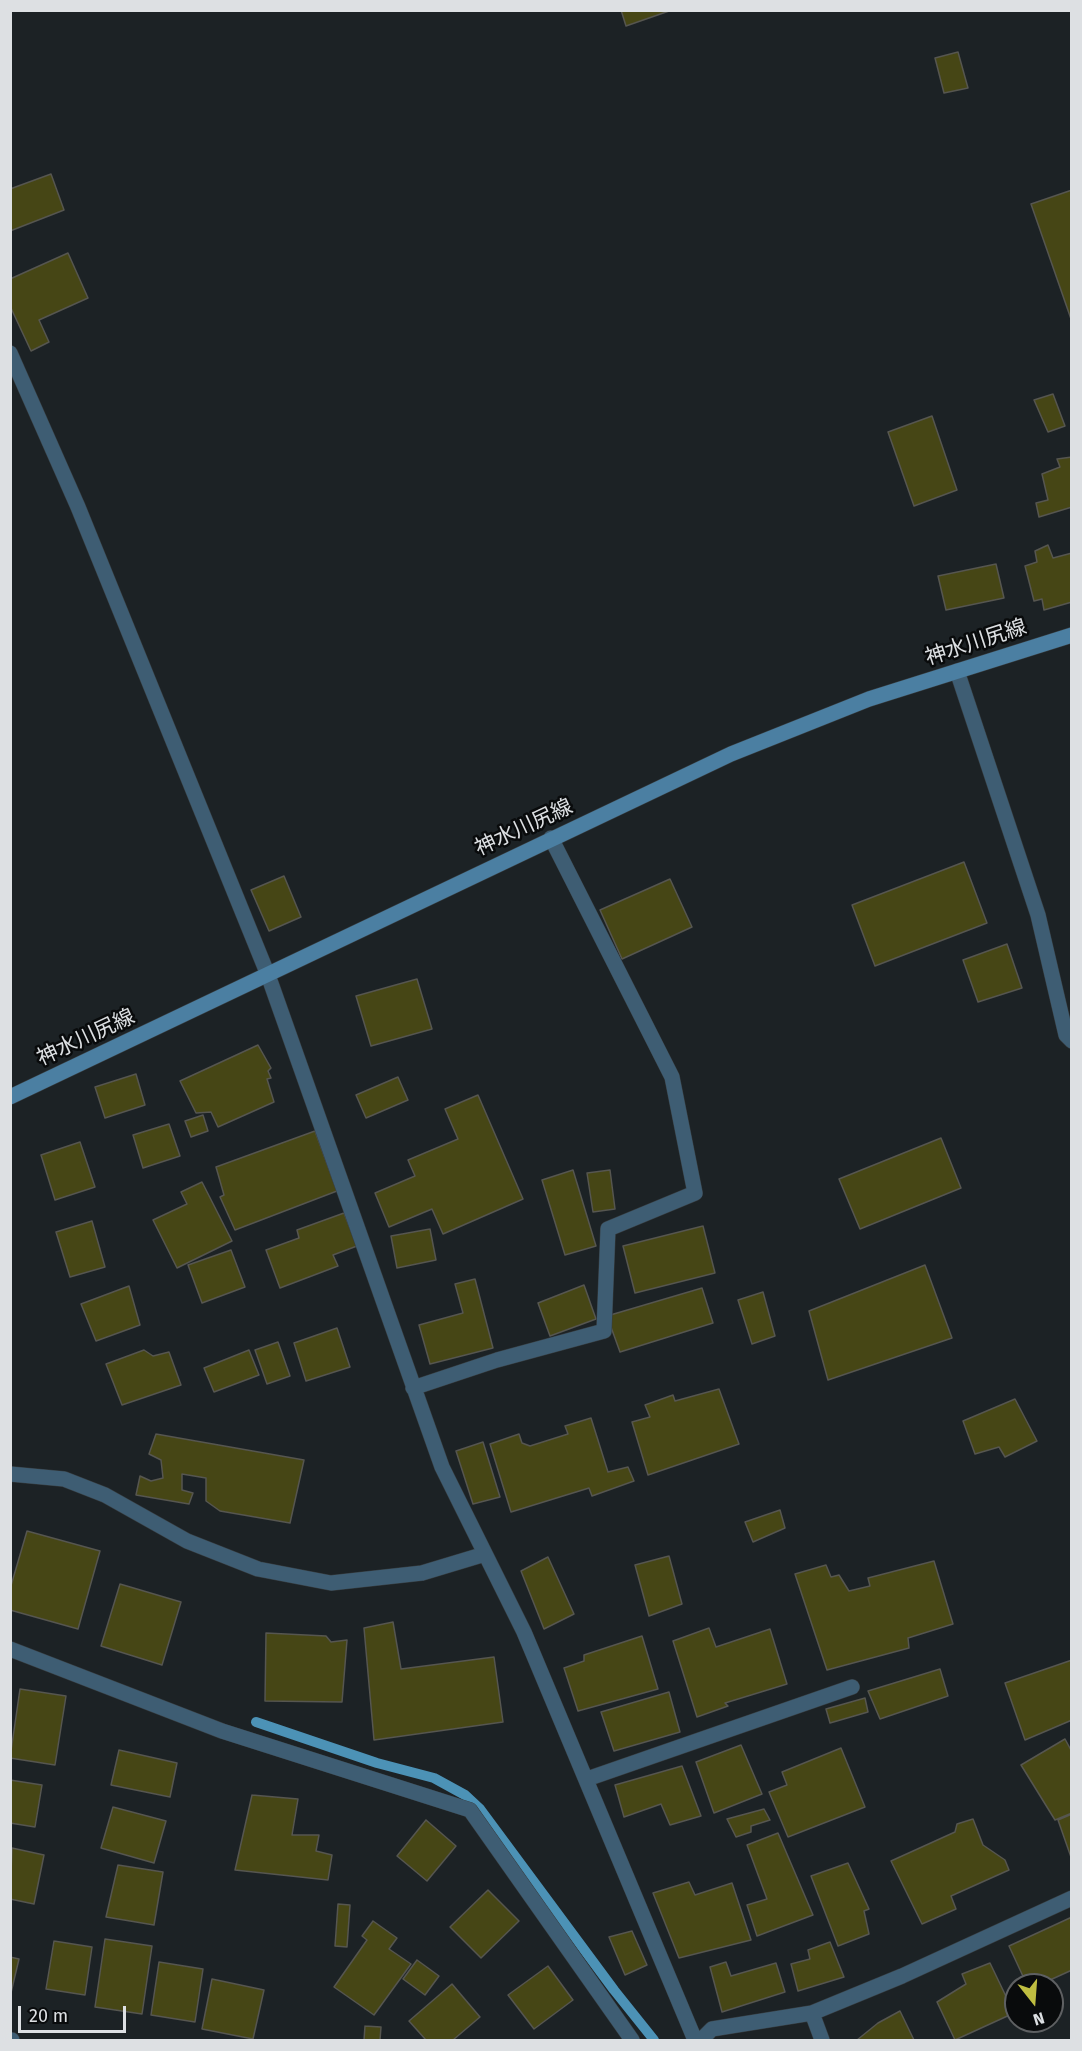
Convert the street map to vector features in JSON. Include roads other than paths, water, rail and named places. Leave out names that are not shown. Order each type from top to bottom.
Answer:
[{"type":"main road","name":"神水川尻線","points":[[10,1097],[731,754],[869,699],[1071,635]]},
{"type":"street","points":[[10,353],[78,507],[268,975],[442,1467],[524,1632],[695,2040]]},
{"type":"street","points":[[957,671],[1038,915],[1065,1035],[1071,1041]]},
{"type":"street","points":[[413,1388],[497,1360],[604,1331],[608,1230],[695,1193],[672,1077],[551,838]]},
{"type":"street","points":[[10,1474],[64,1479],[105,1495],[187,1541],[258,1569],[331,1583],[422,1573],[484,1554]]},
{"type":"street","points":[[10,1649],[222,1731],[470,1810],[632,2040]]},
{"type":"street","points":[[586,1779],[852,1688]]},
{"type":"street","points":[[701,2040],[712,2029],[812,2013],[902,1976],[1071,1898]]},
{"type":"street","points":[[812,2013],[822,2040]]},
{"type":"waterway","points":[[256,1722],[377,1763],[434,1778],[465,1795],[480,1809],[614,1990],[654,2040]]}]
